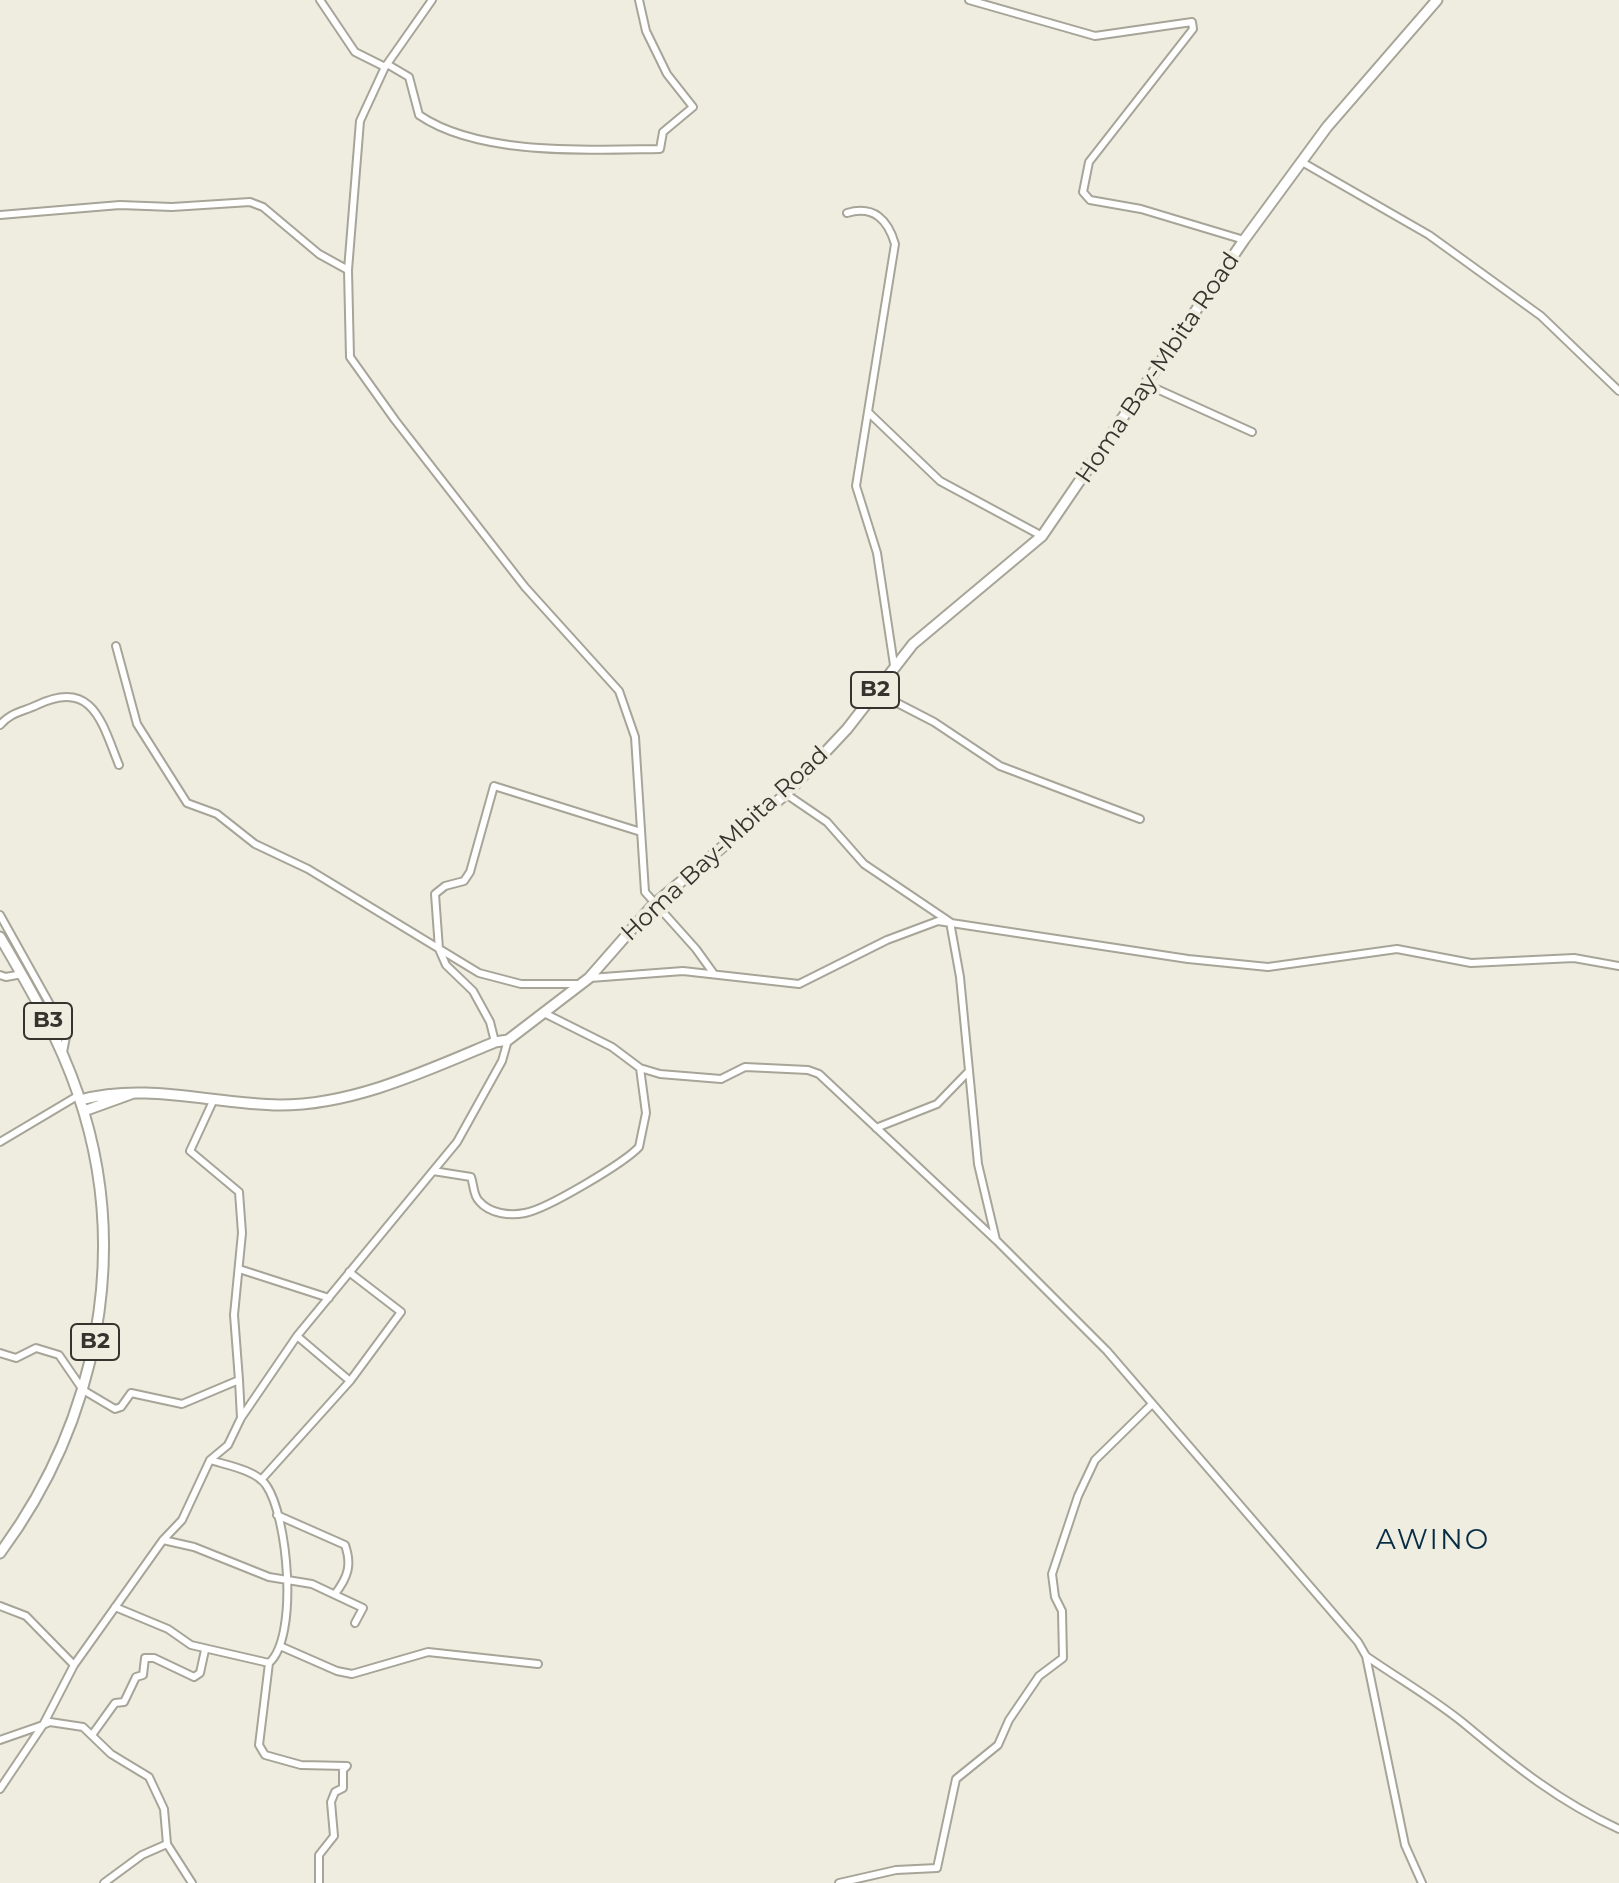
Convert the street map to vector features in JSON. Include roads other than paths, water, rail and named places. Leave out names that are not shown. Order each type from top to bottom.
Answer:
[{"type":"highway","name":"Homa Bay-Mbita Road","points":[[81,1102],[121,1091],[280,1105],[336,1098],[400,1080],[495,1042],[508,1040],[589,978],[653,905],[786,794],[828,752],[894,665],[937,621],[1042,536],[1148,385],[1244,240],[1361,85],[1437,0]]},
{"type":"highway","name":"B3","points":[[0,937],[26,972],[63,1052],[81,1102]]},
{"type":"highway","name":"B2","points":[[0,1553],[49,1476],[83,1390],[101,1303],[104,1236],[95,1156],[81,1102]]},
{"type":"street","points":[[320,0],[355,52],[409,77],[419,115],[434,125],[468,138],[513,145],[660,149],[663,132],[693,107],[667,74],[646,31],[639,0]]},
{"type":"street","points":[[432,0],[386,65],[364,110],[357,134],[348,270],[348,349],[358,370],[525,587],[619,691],[635,737],[645,892],[653,905],[671,919],[714,974]]},
{"type":"street","points":[[969,0],[1095,36],[1192,22],[1193,29],[1169,62],[1089,162],[1083,192],[1090,200],[1141,209],[1244,240]]},
{"type":"street","points":[[1302,162],[1429,235],[1541,316],[1619,391]]},
{"type":"street","points":[[0,215],[120,205],[172,207],[250,202],[263,207],[319,254],[348,270]]},
{"type":"street","points":[[847,213],[858,210],[880,215],[890,226],[895,244],[856,496],[877,553],[894,665]]},
{"type":"street","points":[[1148,385],[1252,432]]},
{"type":"street","points":[[868,412],[940,481],[1042,536]]},
{"type":"street","points":[[116,646],[137,724],[187,803],[217,814],[255,844],[286,856],[479,973],[503,982],[579,984]]},
{"type":"street","points":[[874,691],[934,722],[1000,766],[1140,819]]},
{"type":"street","points":[[0,725],[10,714],[52,698],[70,696],[85,701],[93,706],[101,720],[119,765]]},
{"type":"street","points":[[495,1042],[484,1008],[473,991],[446,965],[439,949],[435,894],[445,886],[464,881],[470,872],[494,786],[641,832]]},
{"type":"street","points":[[786,794],[827,822],[864,864],[950,922],[960,977],[978,1164],[996,1240]]},
{"type":"street","points":[[0,915],[26,972],[6,977],[0,975]]},
{"type":"street","points":[[589,978],[683,971],[799,984],[918,926],[938,921],[1050,940],[1256,966],[1336,959],[1397,949],[1471,963],[1574,958],[1619,966]]},
{"type":"street","points":[[544,1013],[612,1047],[640,1068],[660,1074],[715,1079],[726,1078],[745,1067],[814,1071],[996,1240],[1107,1351],[1150,1406],[1358,1642],[1366,1656],[1405,1845],[1422,1883]]},
{"type":"street","points":[[0,1789],[43,1725],[74,1665],[163,1540],[182,1520],[210,1460],[228,1445],[241,1418],[297,1336],[433,1171],[476,1111],[502,1061],[508,1040]]},
{"type":"street","points":[[433,1171],[471,1177],[476,1196],[487,1208],[505,1215],[529,1213],[584,1183],[639,1147],[646,1113],[640,1068]]},
{"type":"street","points":[[876,1128],[937,1104],[969,1071]]},
{"type":"street","points":[[214,1099],[190,1151],[239,1192],[242,1233],[234,1315],[241,1418]]},
{"type":"street","points":[[0,1142],[81,1102]]},
{"type":"street","points":[[239,1269],[329,1298]]},
{"type":"street","points":[[261,1480],[350,1381],[401,1312],[349,1272]]},
{"type":"street","points":[[297,1336],[350,1381]]},
{"type":"street","points":[[0,1353],[16,1358],[31,1348],[52,1352],[64,1360],[83,1390],[115,1409],[121,1407],[131,1393],[182,1404],[239,1380]]},
{"type":"street","points":[[839,1883],[896,1870],[937,1868],[956,1779],[998,1745],[1009,1720],[1039,1676],[1063,1658],[1062,1611],[1055,1597],[1052,1574],[1086,1474],[1150,1406]]},
{"type":"street","points":[[210,1460],[261,1480],[268,1488],[289,1553],[280,1646],[269,1663],[259,1745],[265,1755],[301,1765],[347,1766],[343,1770],[343,1788],[335,1792],[331,1802],[334,1836],[319,1855],[319,1883]]},
{"type":"street","points":[[277,1515],[345,1545],[350,1564],[346,1580],[335,1594]]},
{"type":"street","points":[[163,1540],[182,1543],[244,1569],[335,1594],[363,1608],[355,1623]]},
{"type":"street","points":[[0,1606],[26,1616],[74,1665]]},
{"type":"street","points":[[115,1607],[168,1629],[205,1650],[269,1663]]},
{"type":"street","points":[[280,1646],[352,1674],[428,1652],[538,1664]]},
{"type":"street","points":[[92,1735],[115,1703],[124,1702],[136,1677],[143,1675],[145,1658],[154,1658],[194,1677],[200,1673],[205,1650]]},
{"type":"street","points":[[1366,1656],[1467,1726],[1488,1747],[1563,1802],[1619,1829]]},
{"type":"street","points":[[0,1740],[50,1722],[77,1726],[92,1735],[111,1754],[149,1777],[164,1809],[167,1844],[192,1883]]},
{"type":"street","points":[[104,1883],[142,1855],[167,1844]]},
{"type":"district","name":"AWINO","points":[[1433,1541]]}]
